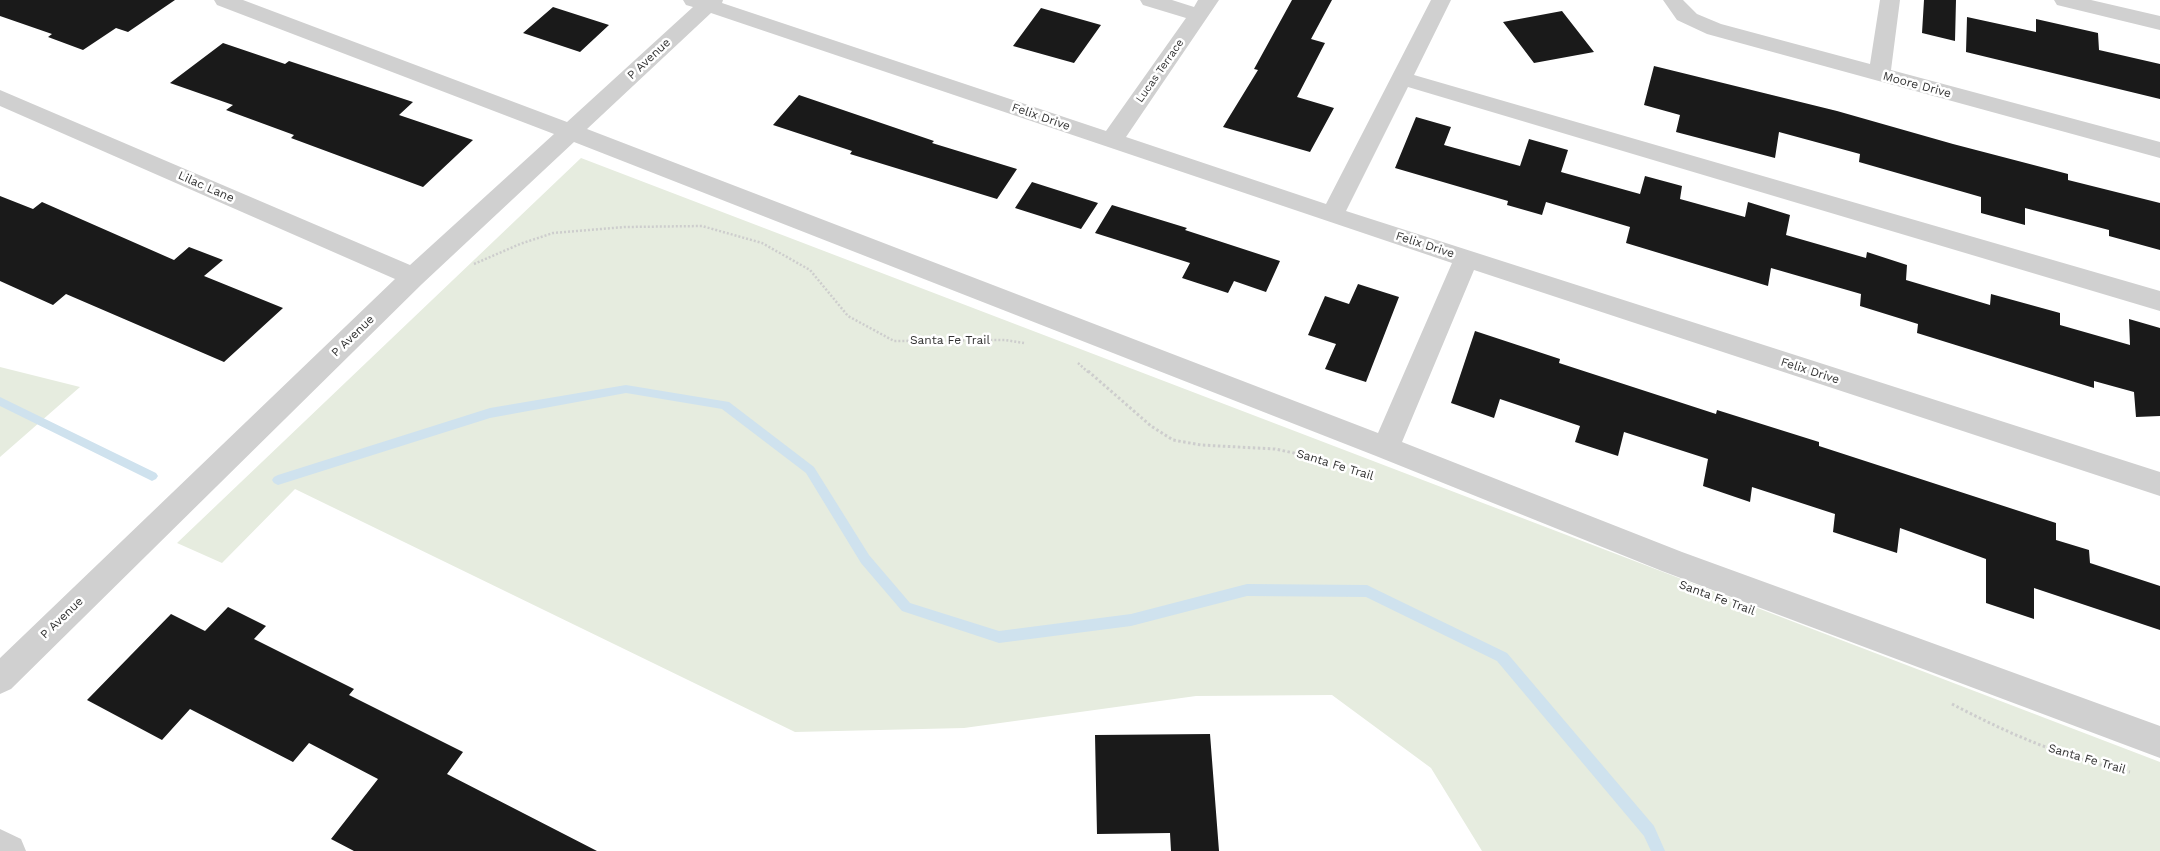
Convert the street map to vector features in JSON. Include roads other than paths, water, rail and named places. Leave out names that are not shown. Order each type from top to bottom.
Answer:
[{"type":"street","points":[[224,0],[571,132],[1386,448],[1672,562],[2160,742]]},
{"type":"street","points":[[1150,0],[1204,7]]},
{"type":"street","points":[[1332,215],[1441,0]]},
{"type":"street","points":[[1879,74],[1890,0]]},
{"type":"street","points":[[2064,0],[2160,23]]},
{"type":"street","name":"P Avenue","points":[[0,678],[413,277],[571,132],[704,2]]},
{"type":"street","name":"Felix Drive","points":[[704,2],[1332,215],[2160,484]]},
{"type":"street","name":"Moore Drive","points":[[1675,6],[1692,21],[1714,29],[2160,150]]},
{"type":"street","name":"Lucas Terrace","points":[[1111,141],[1204,7]]},
{"type":"street","points":[[1401,78],[2160,301]]},
{"type":"street","name":"Lilac Lane","points":[[0,97],[413,277]]},
{"type":"street","points":[[1386,448],[1466,258]]},
{"type":"street","points":[[0,846],[9,851]]},
{"type":"waterway","points":[[278,480],[490,413],[626,389],[725,405],[810,470],[865,559],[906,607],[999,637],[1131,620],[1247,590],[1367,591],[1502,657],[1649,831],[1658,851]]},
{"type":"waterway","points":[[0,401],[152,476]]}]
